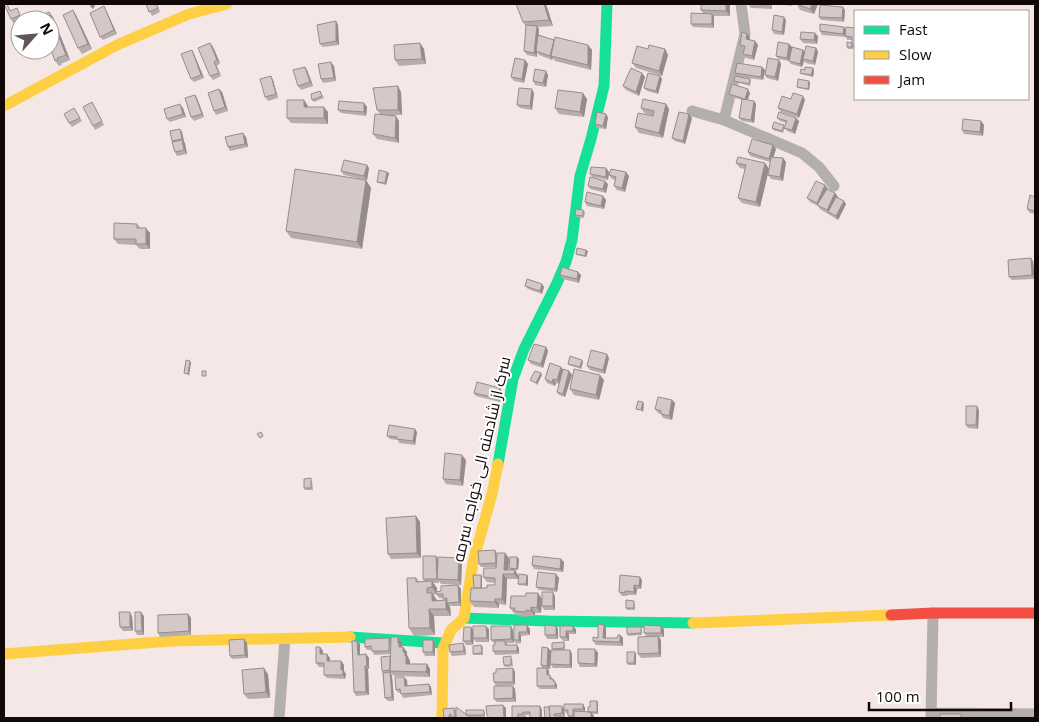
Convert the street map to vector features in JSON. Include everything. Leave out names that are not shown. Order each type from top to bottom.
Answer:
[{"type":"main road","points":[[4,106],[118,45],[189,14],[227,4]]},
{"type":"main road","name":"سرک از شادمنه الی خواجه سرمه","points":[[464,618],[473,562],[492,494],[513,379],[524,349],[566,262],[572,240],[580,176],[604,86],[607,4]]},
{"type":"main road","points":[[442,718],[443,649],[451,630],[464,618],[704,623],[933,613],[1035,612]]},
{"type":"main road","points":[[4,654],[171,641],[360,637],[445,643]]},
{"type":"street","points":[[724,120],[745,34],[741,4]]},
{"type":"street","points":[[692,111],[724,120],[802,153],[819,167],[834,186]]},
{"type":"street","points":[[933,613],[931,716],[1035,714]]},
{"type":"street","points":[[279,718],[285,639]]},
{"type":"building","points":[[4,4],[7,4],[10,17]]},
{"type":"building","points":[[146,4],[156,4],[158,8],[149,12]]},
{"type":"building","points":[[516,4],[544,4],[549,20],[523,22]]},
{"type":"building","points":[[701,4],[726,4],[726,11],[701,10]]},
{"type":"building","points":[[797,4],[812,4],[810,9]]},
{"type":"building","points":[[820,5],[843,7],[842,18],[819,17]]},
{"type":"building","points":[[104,6],[114,30],[100,37],[90,13]]},
{"type":"building","points":[[73,10],[88,44],[78,48],[63,15]]},
{"type":"building","points":[[691,13],[712,14],[712,24],[691,24]]},
{"type":"building","points":[[774,15],[784,17],[782,32],[772,30]]},
{"type":"building","points":[[336,21],[336,41],[320,44],[317,25]]},
{"type":"building","points":[[820,24],[844,27],[843,34],[820,31]]},
{"type":"building","points":[[526,25],[537,26],[534,53],[524,51]]},
{"type":"building","points":[[846,27],[854,28],[854,46],[852,46],[852,37],[845,36]]},
{"type":"building","points":[[742,32],[747,34],[746,39],[755,41],[752,56],[743,54],[745,46],[740,45]]},
{"type":"building","points":[[801,32],[815,33],[814,40],[800,39]]},
{"type":"building","points":[[538,35],[554,40],[550,56],[536,51]]},
{"type":"building","points":[[555,37],[588,45],[588,65],[551,56]]},
{"type":"building","points":[[60,40],[66,55],[60,57]]},
{"type":"building","points":[[778,42],[789,44],[787,58],[776,56]]},
{"type":"building","points":[[847,42],[852,43],[852,47],[847,47]]},
{"type":"building","points":[[210,43],[217,60],[214,62],[219,73],[210,76],[198,48]]},
{"type":"building","points":[[420,43],[422,59],[395,60],[394,45]]},
{"type":"building","points":[[649,45],[665,49],[659,71],[632,63],[637,46],[648,49]]},
{"type":"building","points":[[806,46],[816,48],[813,61],[803,59]]},
{"type":"building","points":[[792,47],[803,50],[800,64],[789,61]]},
{"type":"building","points":[[192,50],[201,75],[191,79],[181,54]]},
{"type":"building","points":[[515,58],[525,60],[522,79],[511,77]]},
{"type":"building","points":[[768,58],[779,60],[775,77],[765,75]]},
{"type":"building","points":[[331,62],[334,78],[321,79],[318,64]]},
{"type":"building","points":[[737,63],[762,67],[761,77],[735,73]]},
{"type":"building","points":[[305,67],[310,82],[298,86],[293,70]]},
{"type":"building","points":[[805,67],[813,68],[811,75],[800,73],[801,69],[805,70]]},
{"type":"building","points":[[631,68],[642,73],[636,92],[623,86]]},
{"type":"building","points":[[535,69],[546,71],[543,83],[533,81]]},
{"type":"building","points":[[648,73],[660,76],[656,91],[644,88]]},
{"type":"building","points":[[271,76],[276,94],[265,97],[260,79]]},
{"type":"building","points":[[735,76],[750,79],[749,84],[734,81]]},
{"type":"building","points":[[798,79],[809,81],[808,89],[797,87]]},
{"type":"building","points":[[732,84],[748,89],[745,99],[729,94]]},
{"type":"building","points":[[398,86],[398,110],[377,110],[373,88]]},
{"type":"building","points":[[519,88],[532,89],[530,106],[517,105]]},
{"type":"building","points":[[219,89],[225,107],[214,111],[208,93]]},
{"type":"building","points":[[558,90],[583,93],[580,112],[555,108]]},
{"type":"building","points":[[320,91],[322,96],[312,100],[311,94]]},
{"type":"building","points":[[793,93],[803,96],[797,114],[778,108],[782,96],[791,99]]},
{"type":"building","points":[[195,95],[202,114],[191,117],[185,98]]},
{"type":"building","points":[[643,99],[666,104],[659,133],[635,127],[638,113],[653,116],[654,111],[641,108]]},
{"type":"building","points":[[742,99],[754,101],[751,120],[739,118]]},
{"type":"building","points":[[287,100],[304,100],[304,107],[324,107],[324,118],[287,118]]},
{"type":"building","points":[[339,101],[364,103],[364,112],[338,110]]},
{"type":"building","points":[[92,102],[102,121],[93,126],[83,107]]},
{"type":"building","points":[[180,104],[183,114],[167,119],[164,109]]},
{"type":"building","points":[[74,108],[80,118],[69,123],[64,114]]},
{"type":"building","points":[[597,112],[606,114],[603,126],[595,124]]},
{"type":"building","points":[[679,112],[689,114],[683,141],[672,138]]},
{"type":"building","points":[[779,112],[796,118],[792,130],[784,128],[787,121],[777,118]]},
{"type":"building","points":[[375,114],[396,116],[395,138],[373,134]]},
{"type":"building","points":[[963,119],[981,121],[980,132],[962,130]]},
{"type":"building","points":[[774,122],[784,125],[782,131],[772,128]]},
{"type":"building","points":[[180,129],[182,139],[172,141],[170,131]]},
{"type":"building","points":[[243,133],[245,144],[228,147],[225,137]]},
{"type":"building","points":[[752,139],[773,145],[769,159],[748,152]]},
{"type":"building","points":[[182,140],[184,150],[175,152],[172,142]]},
{"type":"building","points":[[738,157],[765,163],[756,202],[738,198],[746,165],[736,163]]},
{"type":"building","points":[[771,157],[783,158],[780,177],[768,175]]},
{"type":"building","points":[[344,160],[367,165],[364,176],[341,171]]},
{"type":"building","points":[[591,167],[606,168],[606,177],[590,174]]},
{"type":"building","points":[[295,169],[366,180],[357,242],[286,231]]},
{"type":"building","points":[[611,169],[626,172],[622,188],[614,186],[616,177],[609,175]]},
{"type":"building","points":[[379,170],[387,172],[385,183],[377,182]]},
{"type":"building","points":[[590,177],[605,181],[603,189],[588,186]]},
{"type":"building","points":[[816,181],[825,185],[817,203],[807,198]]},
{"type":"building","points":[[827,189],[835,193],[827,210],[817,205]]},
{"type":"building","points":[[587,192],[603,196],[601,206],[585,202]]},
{"type":"building","points":[[1030,195],[1035,197],[1035,211],[1027,209]]},
{"type":"building","points":[[836,197],[844,201],[836,216],[828,212]]},
{"type":"building","points":[[576,209],[583,210],[583,216],[575,215]]},
{"type":"building","points":[[114,223],[137,224],[137,228],[146,228],[146,244],[136,244],[136,239],[114,239]]},
{"type":"building","points":[[577,248],[586,250],[585,256],[576,254]]},
{"type":"building","points":[[1031,258],[1032,275],[1009,277],[1008,260]]},
{"type":"building","points":[[562,267],[578,272],[577,279],[560,275]]},
{"type":"building","points":[[527,279],[542,284],[540,291],[525,286]]},
{"type":"building","points":[[534,344],[546,347],[541,364],[528,360]]},
{"type":"building","points":[[591,350],[607,354],[603,370],[587,366]]},
{"type":"building","points":[[570,356],[582,360],[580,367],[568,364]]},
{"type":"building","points":[[186,360],[190,361],[188,374],[184,373]]},
{"type":"building","points":[[550,363],[561,367],[557,380],[553,379],[552,382],[545,379]]},
{"type":"building","points":[[563,369],[569,371],[563,394],[557,392]]},
{"type":"building","points":[[574,369],[600,375],[596,395],[570,389]]},
{"type":"building","points":[[202,371],[206,371],[206,376],[202,376]]},
{"type":"building","points":[[535,371],[541,373],[536,383],[530,380]]},
{"type":"building","points":[[477,382],[500,388],[497,398],[474,393]]},
{"type":"building","points":[[658,397],[672,400],[669,416],[661,414],[661,411],[655,409]]},
{"type":"building","points":[[638,401],[643,402],[641,410],[636,409]]},
{"type":"building","points":[[966,406],[977,406],[976,425],[966,425]]},
{"type":"building","points":[[389,425],[415,429],[413,441],[387,436]]},
{"type":"building","points":[[261,432],[263,436],[260,438],[257,434]]},
{"type":"building","points":[[445,453],[462,455],[460,480],[443,479]]},
{"type":"building","points":[[311,478],[311,488],[304,488],[304,479]]},
{"type":"building","points":[[416,516],[417,553],[388,554],[386,518]]},
{"type":"building","points":[[495,550],[496,563],[479,564],[478,551]]},
{"type":"building","points":[[497,553],[505,553],[504,570],[515,570],[514,574],[503,574],[502,599],[495,599],[495,602],[470,601],[471,588],[487,588],[487,585],[495,585],[495,578],[483,577],[484,568],[496,568]]},
{"type":"building","points":[[423,556],[436,556],[437,579],[423,579]]},
{"type":"building","points":[[533,556],[561,559],[560,569],[532,565]]},
{"type":"building","points":[[438,557],[459,558],[458,580],[437,579]]},
{"type":"building","points":[[510,557],[517,557],[517,569],[509,568]]},
{"type":"building","points":[[538,572],[556,574],[555,589],[536,587]]},
{"type":"building","points":[[519,574],[527,575],[526,584],[518,584]]},
{"type":"building","points":[[473,575],[481,575],[481,588],[474,588]]},
{"type":"building","points":[[620,575],[640,577],[639,586],[634,585],[634,592],[619,592]]},
{"type":"building","points":[[407,578],[416,578],[416,582],[432,581],[432,587],[427,588],[427,593],[432,593],[432,601],[446,600],[446,609],[429,609],[430,628],[409,628]]},
{"type":"building","points":[[458,585],[459,602],[447,603],[447,598],[443,599],[443,594],[436,594],[436,592],[441,591],[441,586]]},
{"type":"building","points":[[542,592],[553,592],[553,606],[542,606]]},
{"type":"building","points":[[526,593],[538,593],[537,608],[531,607],[531,611],[526,610],[526,612],[514,611],[515,608],[510,608],[511,596],[526,596]]},
{"type":"building","points":[[626,600],[634,601],[634,608],[626,608]]},
{"type":"building","points":[[119,612],[130,612],[130,627],[120,627]]},
{"type":"building","points":[[135,612],[141,612],[142,631],[135,631]]},
{"type":"building","points":[[188,614],[189,631],[158,633],[158,615]]},
{"type":"building","points":[[598,624],[604,625],[603,638],[617,638],[620,635],[620,642],[593,641],[593,637],[598,638]]},
{"type":"building","points":[[514,625],[527,625],[527,632],[519,632],[519,640],[514,640]]},
{"type":"building","points":[[545,625],[556,626],[556,635],[545,635]]},
{"type":"building","points":[[644,625],[661,626],[661,633],[644,633]]},
{"type":"building","points":[[473,626],[486,626],[487,638],[473,638]]},
{"type":"building","points":[[491,626],[511,626],[511,639],[491,640]]},
{"type":"building","points":[[560,626],[573,626],[573,631],[566,631],[566,637],[560,637]]},
{"type":"building","points":[[464,627],[471,627],[471,641],[463,641]]},
{"type":"building","points":[[627,627],[641,627],[641,633],[627,634]]},
{"type":"building","points":[[658,636],[659,653],[638,654],[638,637]]},
{"type":"building","points":[[391,637],[398,637],[399,647],[403,647],[403,652],[405,652],[406,664],[427,664],[426,672],[390,671]]},
{"type":"building","points":[[389,638],[389,651],[372,651],[371,646],[365,647],[365,639]]},
{"type":"building","points":[[244,639],[245,655],[230,656],[229,640]]},
{"type":"building","points":[[423,640],[433,640],[433,652],[423,652]]},
{"type":"building","points":[[352,641],[357,641],[358,655],[366,654],[366,692],[354,692]]},
{"type":"building","points":[[495,641],[505,641],[505,645],[517,645],[517,651],[493,651]]},
{"type":"building","points":[[564,642],[564,648],[552,649],[552,643]]},
{"type":"building","points":[[463,643],[464,651],[450,652],[449,645]]},
{"type":"building","points":[[481,645],[482,653],[473,654],[473,646]]},
{"type":"building","points":[[316,647],[320,647],[320,654],[327,654],[327,661],[341,661],[343,675],[324,675],[324,663],[316,663]]},
{"type":"building","points":[[542,647],[548,648],[547,666],[541,665]]},
{"type":"building","points":[[578,649],[595,649],[595,664],[578,663]]},
{"type":"building","points":[[551,650],[570,650],[570,665],[550,664]]},
{"type":"building","points":[[627,652],[635,652],[634,663],[627,663]]},
{"type":"building","points":[[390,656],[390,670],[382,671],[381,657]]},
{"type":"building","points":[[511,656],[511,665],[504,665],[503,657]]},
{"type":"building","points":[[264,668],[266,692],[244,694],[242,670]]},
{"type":"building","points":[[513,668],[513,682],[494,682],[493,673],[496,673],[496,669]]},
{"type":"building","points":[[537,668],[547,668],[547,675],[550,675],[550,679],[555,681],[555,686],[537,686]]},
{"type":"building","points":[[390,672],[392,697],[385,698],[383,673]]},
{"type":"building","points":[[395,677],[404,677],[405,686],[429,684],[430,692],[401,694],[400,689],[396,690]]},
{"type":"building","points":[[494,686],[513,686],[513,698],[494,699]]},
{"type":"building","points":[[590,701],[597,701],[597,712],[588,712]]},
{"type":"building","points":[[564,704],[583,704],[583,709],[573,709],[573,716],[568,716],[568,710],[564,710]]},
{"type":"building","points":[[503,705],[504,718],[489,718],[486,706]]},
{"type":"building","points":[[512,706],[540,706],[540,718],[530,718],[530,712],[523,712],[523,714],[518,714],[518,718],[512,718]]},
{"type":"building","points":[[549,706],[562,706],[562,713],[554,714],[554,716],[561,716],[561,718],[550,718]]},
{"type":"building","points":[[456,707],[470,717],[470,718],[456,718]]},
{"type":"building","points":[[544,707],[549,707],[550,718],[545,718]]},
{"type":"building","points":[[454,708],[455,717],[451,717],[451,714],[449,718],[444,718],[443,709]]},
{"type":"building","points":[[466,710],[484,710],[484,715],[466,715]]},
{"type":"building","points":[[574,711],[591,712],[591,718],[574,718]]},
{"type":"building","points":[[940,714],[961,714],[961,718],[940,718]]},
{"type":"traffic: fast","points":[[498,464],[513,379],[524,349],[566,262],[572,240],[580,176],[604,86],[607,4]]},
{"type":"traffic: fast","points":[[464,618],[693,623]]},
{"type":"traffic: fast","points":[[350,637],[443,643]]},
{"type":"traffic: slow","points":[[4,106],[117,45],[189,14],[227,4]]},
{"type":"traffic: slow","points":[[442,718],[443,649],[451,630],[464,618],[473,562],[492,494],[498,464]]},
{"type":"traffic: slow","points":[[693,623],[891,615]]},
{"type":"traffic: slow","points":[[4,654],[171,641],[350,637]]},
{"type":"traffic: jam","points":[[891,615],[1035,613]]}]
